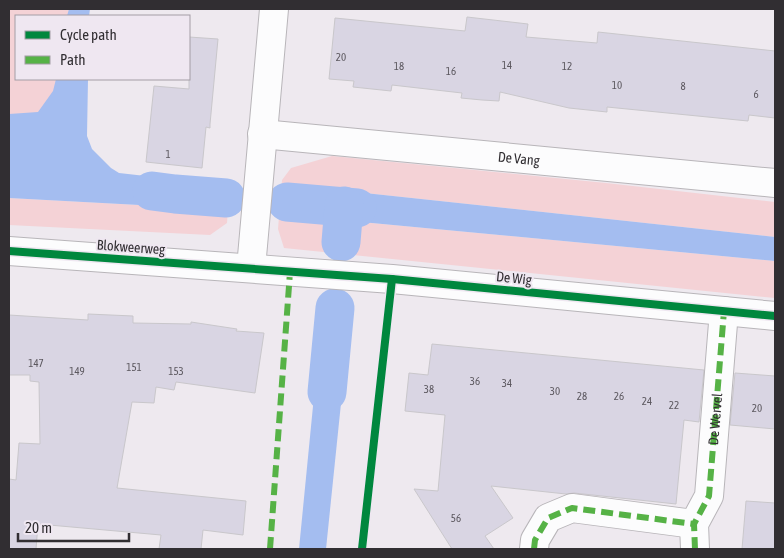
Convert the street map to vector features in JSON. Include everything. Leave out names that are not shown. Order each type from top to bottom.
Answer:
[{"type":"street","points":[[250,268],[274,9]]},
{"type":"street","name":"De Vang","points":[[262,134],[775,183]]},
{"type":"street","name":"Blokweerweg","points":[[9,251],[250,268]]},
{"type":"street","name":"De Wig","points":[[250,268],[402,280],[775,316]]},
{"type":"street","name":"De Wervel","points":[[534,549],[535,540],[548,518],[572,508],[695,536],[709,496],[724,311]]},
{"type":"shaded area","points":[[9,9],[82,9],[81,15],[15,15],[15,80],[72,80],[9,184]]},
{"type":"shaded area","points":[[332,156],[775,202],[775,237],[318,188],[308,217],[775,261],[775,298],[284,248],[278,229],[282,180],[291,168]]},
{"type":"shaded area","points":[[206,194],[229,194],[227,223],[210,235],[9,225],[9,198],[195,208],[203,201]]},
{"type":"water","points":[[69,9],[90,9],[89,15],[67,15]]},
{"type":"water","points":[[56,80],[88,80],[87,136],[92,149],[111,168],[119,173],[199,182],[205,187],[206,194],[203,201],[195,208],[9,198],[9,114],[38,112],[53,91]]},
{"type":"water","points":[[318,188],[775,237],[775,261],[308,217],[303,209],[308,193]]},
{"type":"water","points":[[327,339],[344,341],[347,345],[326,549],[299,549],[319,345],[321,341]]},
{"type":"building","points":[[467,17],[528,24],[526,37],[597,43],[598,32],[775,51],[775,118],[749,115],[748,121],[607,107],[607,112],[569,108],[500,92],[499,101],[482,100],[461,98],[462,93],[392,85],[391,91],[353,87],[354,81],[329,79],[335,18],[465,31]]},
{"type":"building","points":[[190,37],[218,39],[210,128],[206,127],[202,168],[146,162],[154,86],[189,89]]},
{"type":"building","points":[[88,314],[133,316],[133,323],[191,324],[191,322],[237,329],[236,331],[264,333],[255,393],[176,382],[174,390],[156,387],[154,403],[132,402],[117,488],[246,501],[243,535],[203,530],[201,549],[159,549],[161,535],[38,524],[36,549],[9,549],[9,479],[16,480],[19,443],[40,444],[39,382],[30,381],[30,375],[9,375],[9,315],[88,320]]},
{"type":"building","points":[[432,344],[704,370],[699,422],[684,420],[676,504],[491,486],[513,518],[485,536],[494,549],[452,549],[414,489],[438,491],[445,415],[405,411],[409,373],[428,375]]},
{"type":"building","points":[[735,373],[775,376],[775,429],[730,425]]},
{"type":"building","points":[[746,501],[775,503],[775,549],[742,549]]},
{"type":"waterway","points":[[152,191],[226,198]]},
{"type":"waterway","points":[[287,202],[357,208]]},
{"type":"waterway","points":[[341,242],[344,206]]},
{"type":"waterway","points":[[327,392],[335,308]]},
{"type":"marked path","points":[[270,549],[290,272]]},
{"type":"marked path","points":[[695,549],[694,524],[709,496],[724,311]]},
{"type":"marked path","points":[[534,549],[535,540],[548,518],[572,508],[694,524]]},
{"type":"cycle path","points":[[9,251],[392,279],[775,316]]},
{"type":"cycle path","points":[[362,549],[392,279]]}]
